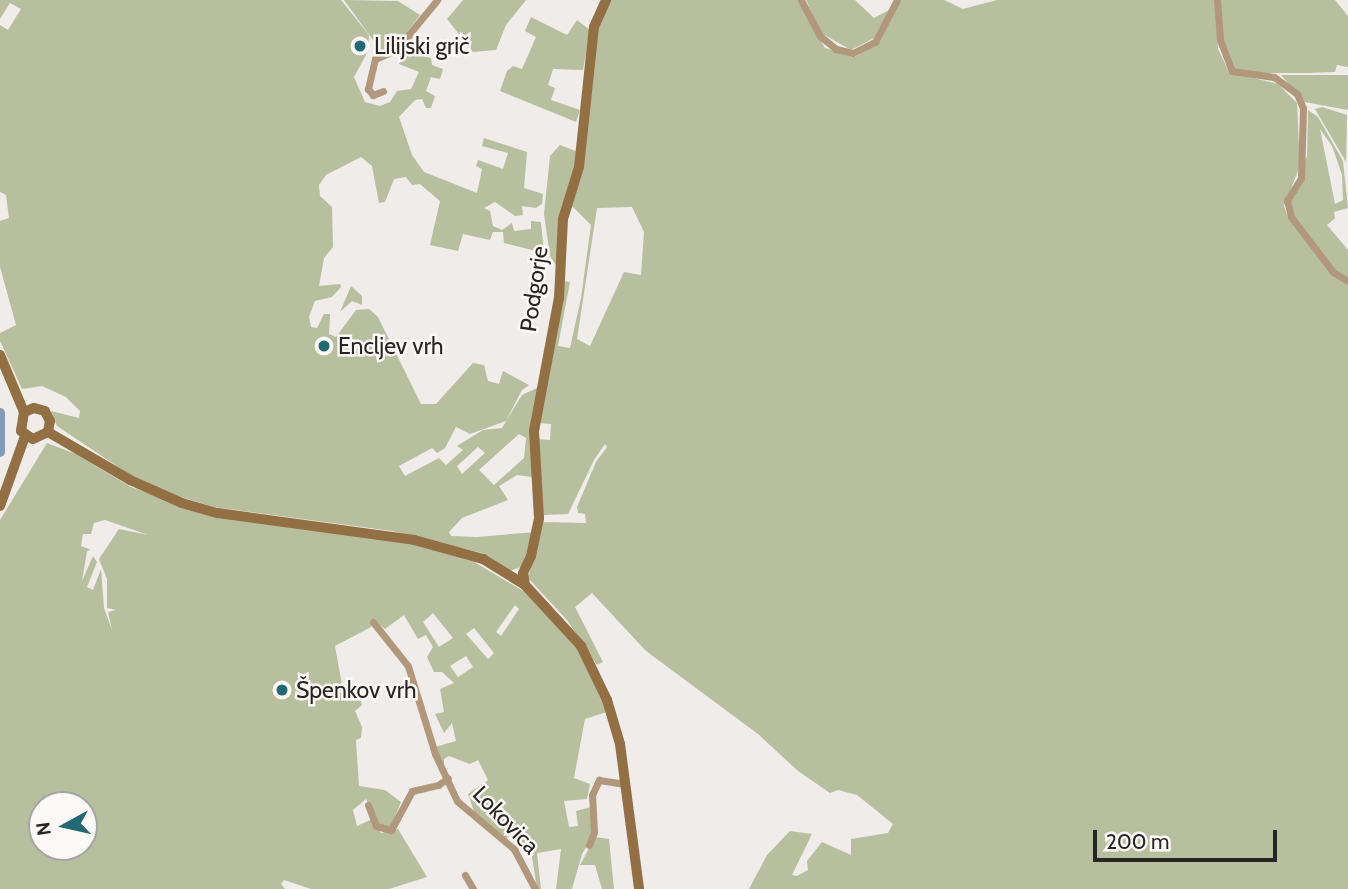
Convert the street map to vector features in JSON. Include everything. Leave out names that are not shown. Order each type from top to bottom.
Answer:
[{"type":"main road","name":"Podgorje","points":[[525,585],[523,573],[531,556],[539,517],[534,431],[559,298],[563,219],[579,167],[594,27],[606,0]]},
{"type":"main road","points":[[0,355],[24,412],[19,424],[25,436],[0,506]]},
{"type":"main road","points":[[24,412],[34,408],[45,411],[50,421],[48,432],[41,438],[25,436]]},
{"type":"main road","points":[[48,432],[130,480],[182,503],[218,513],[414,540],[482,559],[525,585],[563,624],[593,668],[620,744],[639,889]]},
{"type":"street","points":[[383,91],[373,95],[369,89],[375,59],[396,50],[437,0]]},
{"type":"street","points":[[801,0],[820,36],[836,49],[853,53],[875,42],[897,0]]},
{"type":"street","points":[[1217,0],[1220,40],[1232,71],[1274,77],[1297,94],[1303,108],[1304,158],[1301,178],[1287,200],[1292,216],[1333,272],[1348,281]]},
{"type":"street","name":"Lokovica","points":[[373,622],[408,666],[435,754],[462,807],[521,857],[535,889]]},
{"type":"street","name":"Lokovica","points":[[368,805],[376,826],[391,830],[412,791],[438,785],[448,778]]},
{"type":"street","points":[[589,845],[594,832],[592,795],[599,780],[625,784]]},
{"type":"street","points":[[465,874],[473,889]]},
{"type":"green space","points":[[0,0],[341,0],[369,35],[368,51],[354,77],[365,102],[380,106],[390,102],[397,91],[411,89],[419,72],[399,64],[407,34],[413,37],[408,48],[412,53],[431,58],[432,65],[443,69],[440,79],[431,77],[426,91],[435,96],[431,108],[426,108],[422,99],[415,100],[399,117],[412,155],[424,172],[477,193],[482,169],[476,166],[478,160],[503,169],[508,153],[482,146],[484,138],[527,152],[524,188],[543,194],[542,204],[536,208],[522,206],[523,215],[515,216],[495,202],[484,208],[490,211],[493,226],[502,230],[512,223],[514,231],[531,229],[531,221],[541,222],[544,253],[504,243],[503,232],[493,232],[490,240],[463,234],[458,251],[430,245],[440,201],[420,184],[412,185],[406,177],[394,179],[385,202],[379,203],[372,166],[361,157],[326,175],[319,185],[320,196],[332,207],[333,247],[324,258],[319,286],[340,284],[341,287],[332,297],[315,301],[309,317],[311,327],[317,328],[324,314],[330,314],[329,334],[336,337],[356,310],[369,309],[378,317],[421,404],[436,404],[473,363],[484,365],[488,381],[499,384],[503,371],[529,385],[522,390],[506,421],[470,434],[456,427],[445,448],[437,453],[432,448],[399,466],[405,476],[439,458],[446,465],[463,450],[457,446],[483,430],[502,428],[522,395],[537,388],[532,477],[517,475],[499,486],[508,500],[462,518],[449,532],[451,536],[477,537],[535,532],[521,567],[510,571],[482,553],[392,531],[214,507],[168,493],[130,475],[57,426],[51,411],[79,418],[80,411],[66,397],[42,386],[22,389],[0,341],[0,333],[16,325],[0,267],[0,221],[9,218],[6,195],[0,192],[0,25],[8,30],[21,9],[10,3],[0,19]],"holes":[[[519,434],[526,438],[524,458],[494,485],[479,470]],[[478,447],[485,453],[462,474],[457,466]]]},
{"type":"green space","points":[[344,0],[398,1],[420,15],[398,44],[383,54]]},
{"type":"green space","points":[[463,0],[526,0],[506,25],[496,50],[473,52],[447,19]]},
{"type":"green space","points":[[608,0],[798,0],[825,48],[855,57],[879,43],[901,0],[944,0],[963,9],[997,0],[1215,0],[1218,49],[1229,72],[1278,84],[1297,103],[1300,166],[1284,206],[1289,220],[1330,273],[1348,284],[1348,889],[749,889],[767,855],[790,831],[812,834],[792,875],[797,876],[808,870],[807,861],[822,842],[851,855],[851,839],[888,833],[893,824],[857,795],[838,790],[830,793],[798,771],[758,734],[646,651],[592,593],[575,607],[603,662],[597,665],[567,620],[528,578],[542,522],[586,523],[585,514],[578,513],[577,507],[596,462],[607,447],[605,444],[594,460],[568,514],[543,515],[536,439],[550,440],[551,424],[538,423],[563,281],[570,282],[558,346],[570,348],[581,298],[591,225],[569,203],[591,48]],"holes":[[[632,207],[644,232],[641,275],[624,272],[590,346],[577,339],[597,208]]]},
{"type":"green space","points":[[806,0],[855,0],[874,18],[889,10],[874,38],[851,50],[821,33]]},
{"type":"green space","points":[[1220,0],[1335,0],[1348,16],[1348,67],[1337,65],[1335,72],[1308,73],[1258,73],[1233,68],[1223,48]]},
{"type":"green space","points":[[531,17],[567,35],[577,20],[590,30],[583,70],[553,69],[548,85],[555,88],[551,100],[580,110],[576,122],[500,91],[507,71],[513,66],[522,69],[536,37],[525,31]]},
{"type":"green space","points":[[1281,75],[1348,75],[1348,110],[1304,102]]},
{"type":"green space","points":[[1322,107],[1347,115],[1346,162],[1315,109]]},
{"type":"green space","points":[[1308,110],[1318,117],[1343,161],[1348,208],[1334,212],[1335,218],[1327,225],[1348,250],[1348,280],[1335,271],[1294,217],[1290,206],[1307,156]],"holes":[[[1320,129],[1332,146],[1342,175],[1343,200],[1335,204]]]},
{"type":"green space","points":[[560,145],[578,152],[556,265],[550,256],[544,214],[550,156]]},
{"type":"green space","points":[[351,286],[362,296],[362,305],[352,301],[340,312]]},
{"type":"green space","points":[[47,443],[76,454],[131,487],[195,510],[412,544],[474,562],[530,595],[579,651],[607,712],[585,719],[574,778],[590,784],[587,799],[564,801],[569,827],[578,826],[576,811],[591,807],[593,836],[582,854],[572,889],[556,889],[561,849],[537,853],[541,889],[537,889],[531,850],[511,834],[506,839],[475,814],[468,794],[488,780],[478,760],[470,764],[449,756],[444,759],[444,769],[435,747],[456,741],[452,723],[444,733],[435,714],[444,712],[440,689],[454,683],[442,672],[434,672],[427,657],[433,647],[426,635],[418,639],[404,615],[385,629],[373,619],[371,627],[335,646],[344,696],[360,700],[362,705],[355,711],[362,727],[361,738],[356,740],[359,786],[385,790],[401,802],[391,827],[378,825],[366,799],[353,810],[357,826],[372,819],[381,833],[398,829],[427,877],[389,889],[311,889],[284,880],[281,884],[285,889],[0,889],[0,520]],"holes":[[[105,520],[148,535],[119,529],[99,559],[107,579],[107,608],[116,610],[108,612],[112,630],[104,608],[101,569],[93,590],[87,587],[97,562],[93,556],[82,581],[87,551],[91,550],[81,546],[83,534],[91,534],[94,523]],[[515,605],[519,609],[501,636],[496,632]],[[433,613],[453,638],[439,647],[423,622]],[[474,628],[494,653],[488,659],[466,634]],[[466,656],[473,667],[458,677],[450,666]]]},
{"type":"green space","points":[[595,837],[609,839],[614,889],[602,889],[595,865],[580,865]]},
{"type":"waterway","points":[[0,413],[0,452]]},
{"type":"place","name":"Lilijski grič","points":[[360,46]]},
{"type":"place","name":"Encljev vrh","points":[[324,346]]},
{"type":"place","name":"Špenkov vrh","points":[[282,690]]}]
